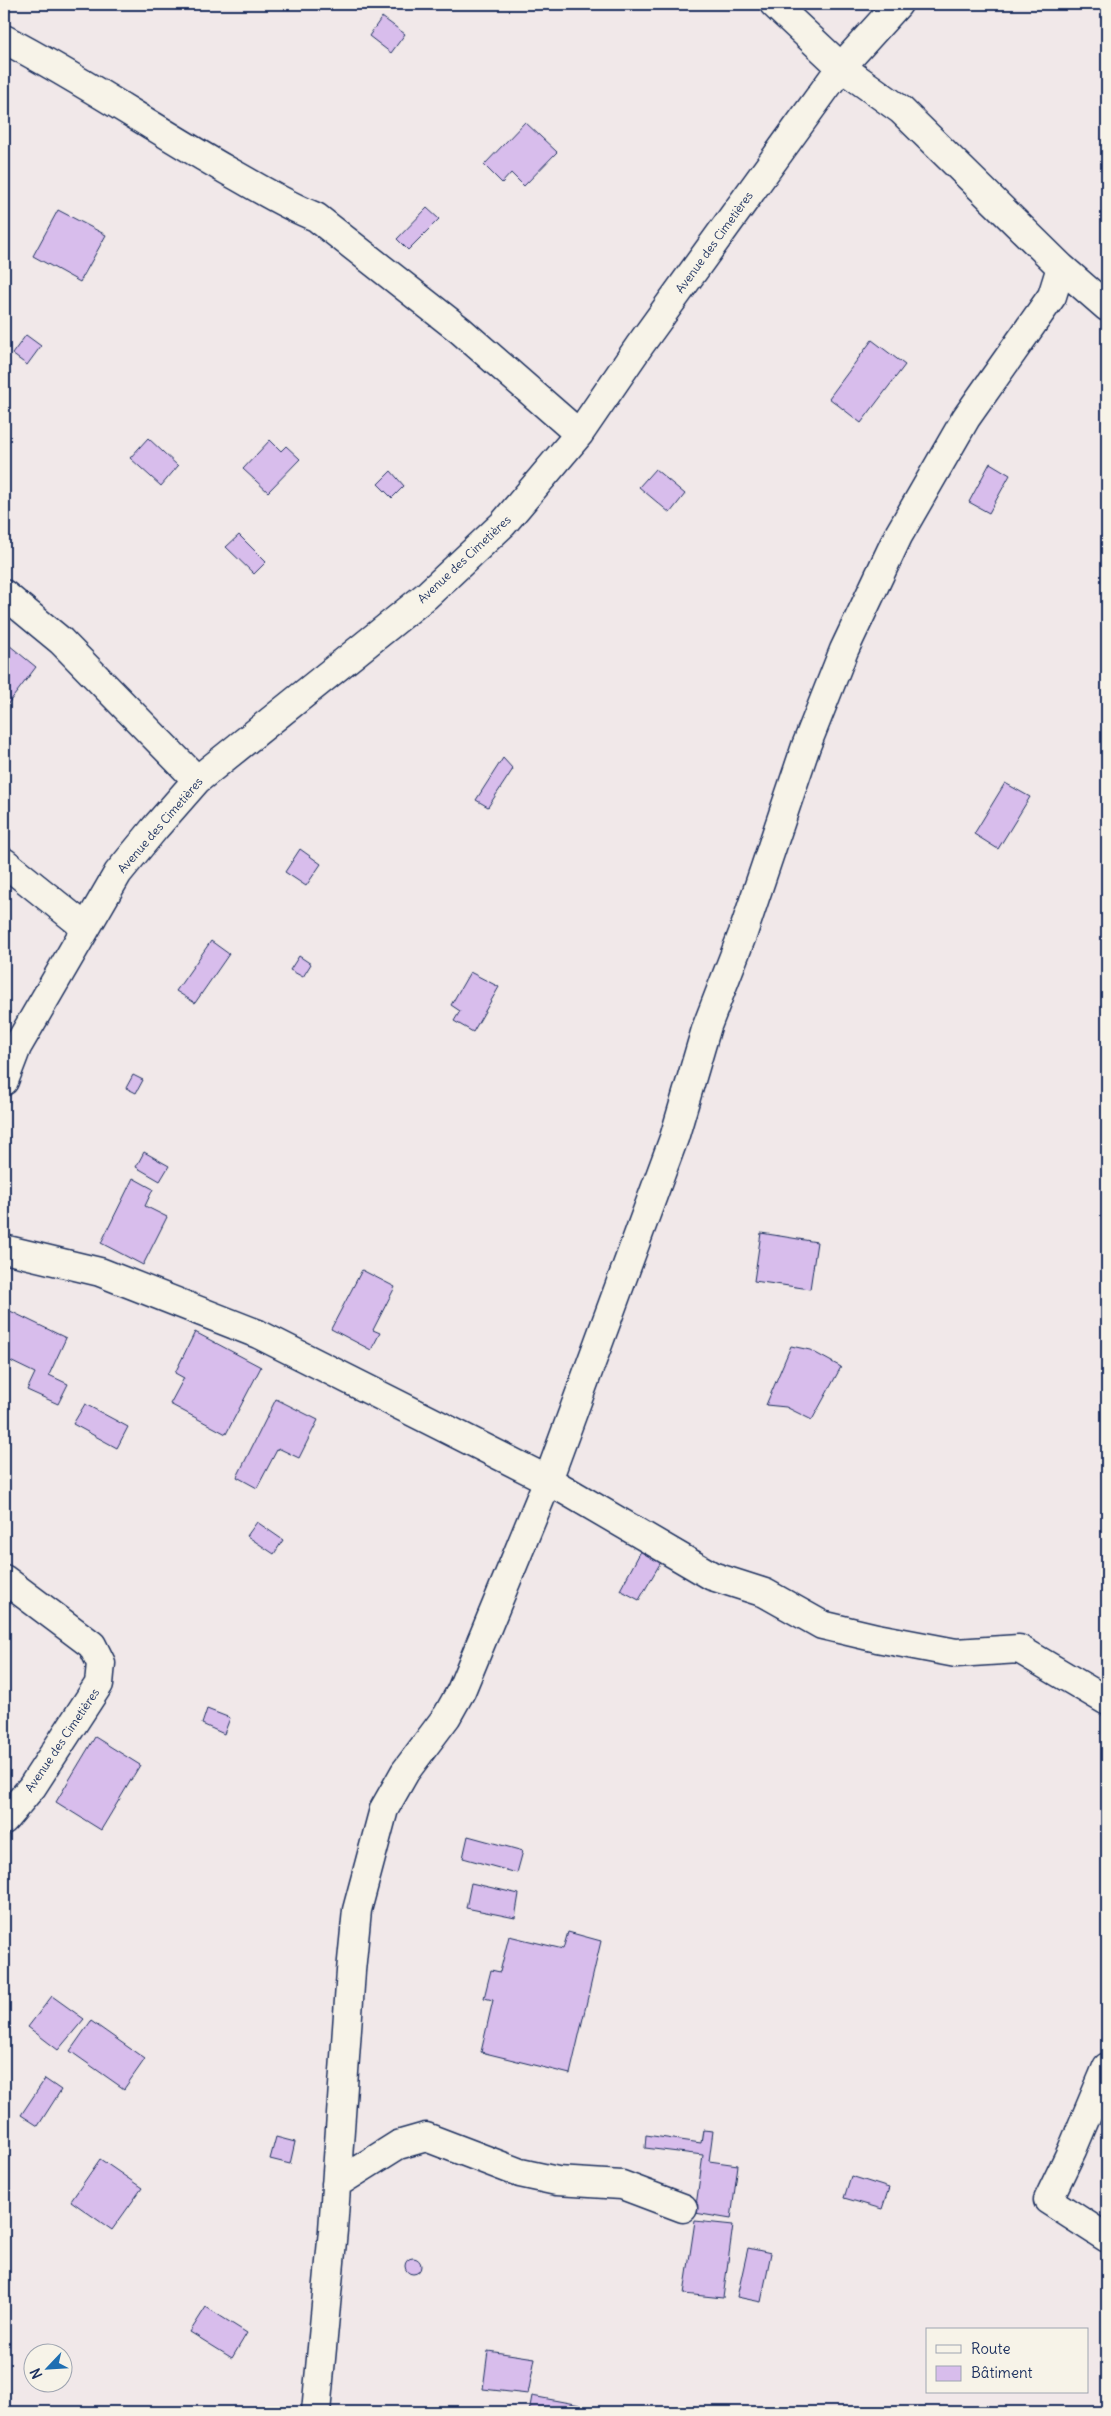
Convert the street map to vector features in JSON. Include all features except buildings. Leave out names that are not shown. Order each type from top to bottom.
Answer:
[{"type":"street","points":[[774,4],[841,67],[901,110],[1061,267],[1107,307]]},
{"type":"street","name":"Avenue des Cimetières","points":[[4,1081],[17,1047],[118,873],[197,780],[426,596],[503,524],[579,434],[640,345],[841,67],[898,4]]},
{"type":"street","points":[[4,39],[59,68],[193,151],[296,209],[316,217],[460,330],[579,434]]},
{"type":"street","points":[[316,2412],[357,1910],[384,1809],[405,1772],[447,1716],[461,1692],[548,1480],[674,1138],[707,1026],[743,933],[806,746],[844,650],[898,536],[966,418],[1052,296],[1061,267]]},
{"type":"street","points":[[4,594],[61,641],[197,780]]},
{"type":"street","points":[[4,862],[86,928]]},
{"type":"street","points":[[4,1249],[100,1272],[258,1334],[548,1480],[712,1576],[765,1593],[822,1625],[876,1638],[956,1653],[1019,1649],[1107,1701]]},
{"type":"street","name":"Avenue des Cimetières","points":[[4,1579],[92,1645],[101,1663],[102,1670],[99,1684],[32,1787],[4,1820]]},
{"type":"street","points":[[1107,2066],[1048,2200],[1107,2238]]},
{"type":"street","points":[[336,2184],[398,2145],[426,2137],[520,2173],[557,2181],[622,2185],[683,2208]]}]
